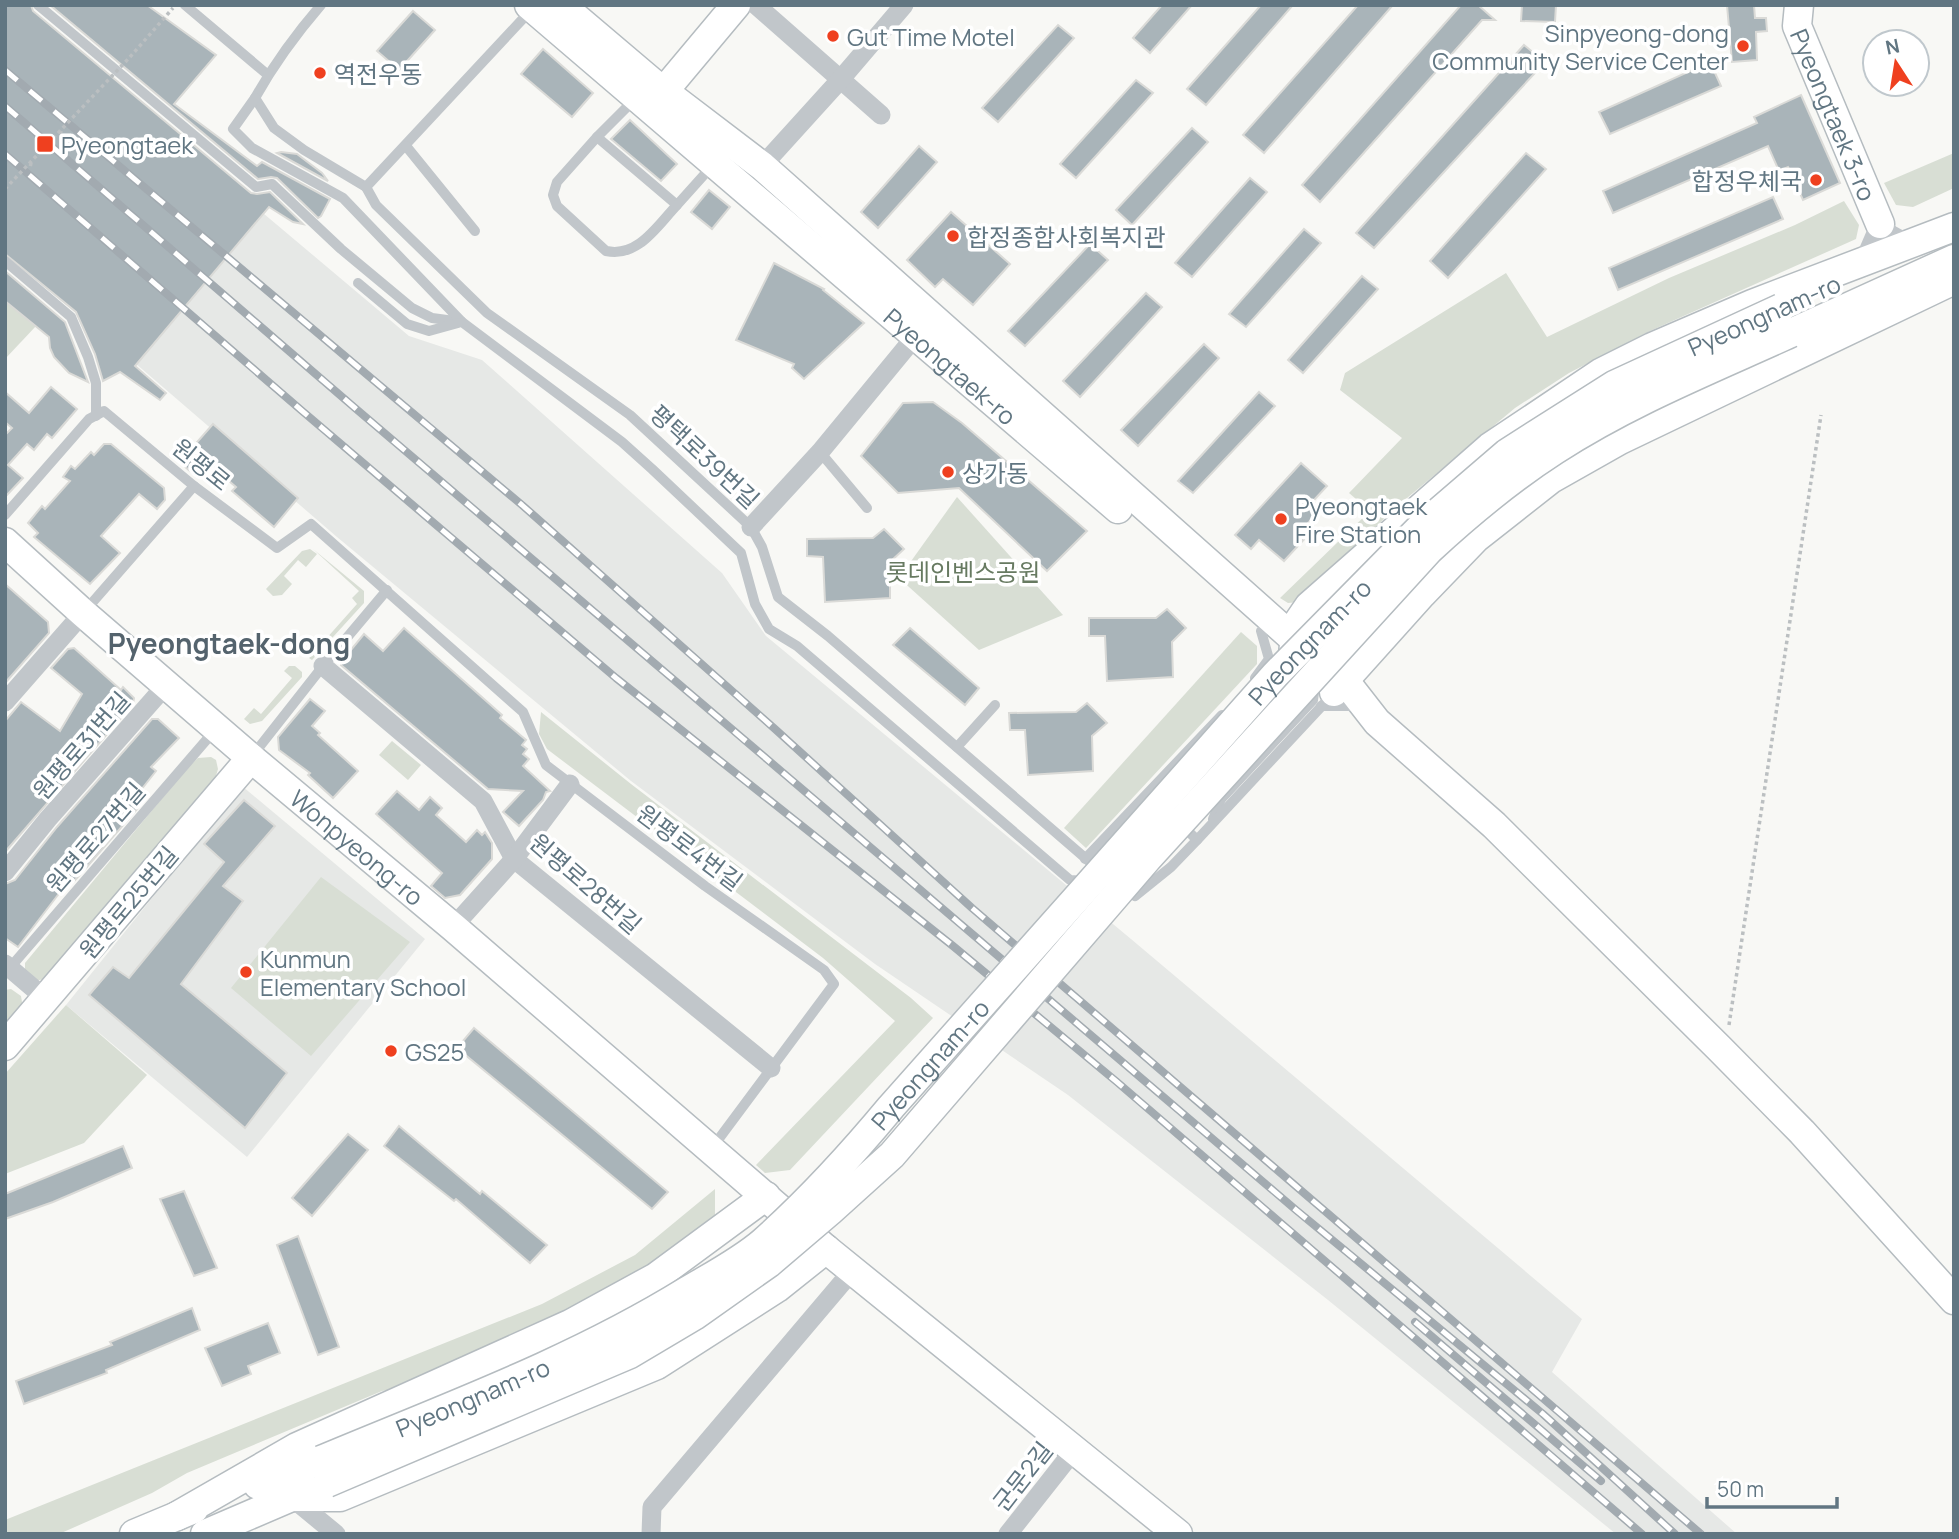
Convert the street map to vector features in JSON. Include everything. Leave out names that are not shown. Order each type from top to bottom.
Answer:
[{"type":"main road","name":"Pyeongtaek-ro","points":[[561,5],[651,91],[1298,649],[1333,693],[1377,722],[1494,825],[1802,1132],[1954,1300]]},
{"type":"main road","points":[[651,91],[720,5]]},
{"type":"main road","points":[[651,91],[736,5]]},
{"type":"main road","name":"Pyeongtaek 3-ro","points":[[1799,5],[1797,26],[1880,224]]},
{"type":"main road","name":"Pyeongtaek-ro","points":[[531,7],[651,91]]},
{"type":"main road","points":[[1298,649],[1296,625],[1309,606],[1490,447],[1602,372],[1727,315],[1908,244],[1954,229]]},
{"type":"main road","name":"Pyeongnam-ro","points":[[134,1534],[177,1516],[324,1471],[630,1354],[694,1317],[769,1263],[892,1155],[1148,858],[1420,559],[1477,506],[1555,450],[1603,422],[1954,229]]},
{"type":"main road","name":"Pyeongnam-ro","points":[[1786,320],[1954,259]]},
{"type":"main road","points":[[1333,693],[1476,538],[1551,479],[1620,440],[1954,280]]},
{"type":"main road","name":"Wonpyeong-ro","points":[[5,542],[251,758],[453,927],[710,1150]]},
{"type":"main road","points":[[1259,618],[1287,609],[1309,606]]},
{"type":"main road","name":"원평로25번길","points":[[5,1046],[251,758]]},
{"type":"main road","points":[[710,1150],[852,1270],[1178,1534]]},
{"type":"main road","points":[[177,1516],[297,1447],[570,1324],[656,1277],[765,1196]]},
{"type":"main road","points":[[723,1228],[761,1230],[778,1243],[788,1264],[777,1288]]},
{"type":"main road","points":[[291,1497],[340,1497],[657,1365],[777,1288],[827,1249]]},
{"type":"main road","name":"Pyeongnam-ro","points":[[205,1534],[291,1497],[324,1471]]},
{"type":"street","points":[[756,5],[881,115]]},
{"type":"street","points":[[752,177],[904,5]]},
{"type":"street","points":[[1864,261],[1880,224],[1889,234],[1908,244]]},
{"type":"street","points":[[751,527],[820,452],[923,327]]},
{"type":"street","points":[[5,702],[83,613]]},
{"type":"street","name":"원평로28번길","points":[[323,666],[483,801],[514,859],[771,1068]]},
{"type":"street","name":"원평로31번길","points":[[5,872],[167,684]]},
{"type":"street","points":[[453,927],[514,859],[570,783]]},
{"type":"street","points":[[7,968],[46,999]]},
{"type":"street","points":[[650,1534],[652,1507],[852,1270]]},
{"type":"street","name":"군문2길","points":[[1008,1534],[1074,1449]]},
{"type":"street","points":[[291,1497],[336,1534]]},
{"type":"lane","points":[[38,5],[256,187],[272,184],[341,249],[412,308],[432,318],[462,322]]},
{"type":"lane","points":[[186,5],[268,75]]},
{"type":"lane","points":[[321,5],[299,31],[233,129],[252,148],[343,198],[462,322],[622,442],[741,553],[755,604],[769,629],[797,646],[1070,880],[1086,881],[1197,758],[1216,720]]},
{"type":"lane","points":[[366,187],[531,7]]},
{"type":"lane","points":[[651,91],[597,137],[557,183],[553,195],[557,206],[606,251],[615,253],[642,244],[723,152]]},
{"type":"lane","name":"평택로39번길","points":[[255,98],[274,128],[304,150],[366,187],[376,205],[487,313],[630,415],[751,527],[762,547],[778,597],[1107,875]]},
{"type":"lane","points":[[597,137],[677,205]]},
{"type":"lane","points":[[406,146],[475,231]]},
{"type":"lane","points":[[5,261],[71,317],[96,383],[96,416],[89,419],[5,515]]},
{"type":"lane","points":[[358,283],[407,324],[429,331],[462,322]]},
{"type":"lane","name":"원평로","points":[[96,416],[104,411],[194,486],[277,548],[312,524],[387,590]]},
{"type":"lane","points":[[820,452],[867,508]]},
{"type":"lane","points":[[83,613],[194,486]]},
{"type":"lane","points":[[251,758],[387,590]]},
{"type":"lane","name":"원평로4번길","points":[[387,590],[523,712],[546,765],[705,886],[824,970],[834,984],[710,1150]]},
{"type":"lane","points":[[1247,689],[1269,659],[1259,618]]},
{"type":"lane","points":[[1211,826],[1221,799],[1313,700],[1333,693]]},
{"type":"lane","points":[[1116,882],[1135,896],[1171,867],[1333,693]]},
{"type":"lane","points":[[957,747],[995,705]]},
{"type":"lane","points":[[1085,859],[1231,705]]},
{"type":"lane","name":"원평로27번길","points":[[7,968],[217,727]]},
{"type":"lane","points":[[1157,802],[1197,840]]},
{"type":"path","points":[[5,189],[32,165],[175,6]]},
{"type":"path","points":[[59,132],[65,134]]},
{"type":"path","points":[[1719,1048],[1729,1025],[1821,415]]},
{"type":"shaded area","points":[[16,5],[409,336],[482,360],[722,573],[766,636],[1582,1319],[1552,1372],[1737,1534],[1616,1534],[1328,1300],[1068,1095],[875,964],[631,781],[337,537],[5,251]]},
{"type":"shaded area","name":"Kunmun Elementary School","points":[[242,786],[425,939],[247,1157],[66,1005]]},
{"type":"green space","points":[[1954,153],[1954,188],[1913,207],[1896,205],[1884,183]]},
{"type":"green space","points":[[1844,201],[1859,225],[1856,239],[1650,331],[1569,373],[1515,408],[1395,508],[1299,602],[1288,603],[1280,598],[1370,511],[1349,493],[1402,438],[1340,390],[1345,373],[1506,273],[1547,337],[1669,278],[1795,225]]},
{"type":"green space","points":[[5,301],[36,326],[5,359]]},
{"type":"green space","name":"롯데인벤스공원","points":[[957,497],[1063,615],[979,650],[899,578]]},
{"type":"green space","points":[[310,549],[317,554],[306,567],[298,560],[284,576],[292,584],[282,595],[273,596],[266,589],[302,551]]},
{"type":"green space","points":[[313,549],[364,591],[364,603],[312,660],[309,658],[357,604],[352,598],[359,591]]},
{"type":"green space","points":[[1241,632],[1257,646],[1257,664],[1086,848],[1064,828]]},
{"type":"green space","points":[[289,666],[295,666],[302,672],[302,677],[262,721],[250,724],[244,719],[254,708],[261,714],[292,678],[284,671]]},
{"type":"green space","points":[[541,712],[911,998],[933,1018],[790,1170],[765,1173],[756,1165],[895,1021],[823,958],[547,749],[539,734]]},
{"type":"green space","points":[[392,741],[421,765],[408,780],[379,755]]},
{"type":"green space","points":[[211,757],[216,760],[218,769],[215,779],[44,979],[35,981],[25,971],[25,963],[189,766],[198,758]]},
{"type":"green space","points":[[321,877],[410,942],[311,1056],[231,988]]},
{"type":"green space","points":[[11,989],[21,996],[23,1008],[5,1029],[5,990]]},
{"type":"green space","points":[[66,1005],[147,1075],[84,1143],[5,1174],[5,1074]]},
{"type":"green space","points":[[715,1189],[715,1217],[632,1282],[417,1385],[382,1391],[187,1473],[152,1493],[59,1534],[5,1534],[5,1520],[542,1304],[635,1255]]},
{"type":"building","points":[[5,5],[31,5],[33,11],[251,193],[270,192],[303,224],[293,222],[269,207],[135,366],[166,393],[160,400],[120,372],[103,381],[95,354],[76,312],[5,254]]},
{"type":"building","points":[[50,5],[147,5],[216,55],[174,104],[257,166],[262,162],[330,199],[321,216],[318,218],[277,178],[258,179]]},
{"type":"building","points":[[1162,5],[1192,5],[1150,53],[1133,38]]},
{"type":"building","points":[[1261,5],[1293,5],[1206,105],[1187,89]]},
{"type":"building","points":[[1358,5],[1393,5],[1264,153],[1243,135]]},
{"type":"building","points":[[1461,5],[1478,5],[1495,20],[1482,20],[1320,202],[1302,185]]},
{"type":"building","points":[[1522,5],[1556,5],[1555,22],[1521,21]]},
{"type":"building","name":"Sinpyeong-dong Community Service Center","points":[[1727,5],[1754,5],[1755,18],[1766,18],[1767,31],[1756,32],[1757,60],[1732,62]]},
{"type":"building","points":[[413,11],[435,30],[399,70],[377,51]]},
{"type":"building","points":[[1058,25],[1074,38],[998,122],[982,108]]},
{"type":"building","points":[[1524,45],[1545,62],[1374,248],[1356,233]]},
{"type":"building","points":[[543,49],[593,93],[572,117],[521,74]]},
{"type":"building","points":[[1710,62],[1721,86],[1610,134],[1599,112]]},
{"type":"building","points":[[1136,80],[1153,93],[1076,178],[1060,164]]},
{"type":"building","points":[[1801,95],[1840,183],[1803,200],[1788,167],[1779,171],[1768,146],[1613,213],[1603,191],[1757,123],[1754,117]]},
{"type":"building","points":[[630,120],[677,164],[661,181],[611,139]]},
{"type":"building","points":[[1192,128],[1208,142],[1132,225],[1116,210]]},
{"type":"building","points":[[919,146],[937,162],[878,228],[861,212]]},
{"type":"building","points":[[277,153],[297,154],[328,181]]},
{"type":"building","points":[[1526,153],[1546,169],[1448,278],[1430,261]]},
{"type":"building","points":[[1250,178],[1267,192],[1192,277],[1175,263]]},
{"type":"building","points":[[709,190],[730,207],[712,229],[691,212]]},
{"type":"building","points":[[1773,197],[1783,219],[1618,290],[1609,268]]},
{"type":"building","name":"합정종합사회복지관","points":[[951,212],[1010,264],[973,305],[943,279],[935,287],[907,260]]},
{"type":"building","points":[[1304,229],[1321,243],[1246,327],[1229,314]]},
{"type":"building","points":[[1090,244],[1108,260],[1025,346],[1008,331]]},
{"type":"building","points":[[774,263],[824,289],[864,323],[804,379],[792,368],[794,364],[736,340]]},
{"type":"building","points":[[5,271],[65,322],[88,382],[69,373],[54,357],[49,337],[5,301]]},
{"type":"building","points":[[1362,276],[1378,289],[1303,373],[1288,360]]},
{"type":"building","points":[[1146,293],[1162,307],[1080,397],[1063,381]]},
{"type":"building","points":[[1204,344],[1219,358],[1138,446],[1121,430]]},
{"type":"building","points":[[51,387],[77,409],[52,438],[47,434],[34,450],[27,444],[8,465],[23,478],[5,497],[5,435],[12,428],[5,422],[5,392],[29,413]]},
{"type":"building","points":[[1259,392],[1275,406],[1193,493],[1178,481]]},
{"type":"building","name":"상가동","points":[[933,402],[962,423],[1087,531],[1047,571],[959,488],[898,493],[861,456],[903,403]]},
{"type":"building","points":[[213,424],[298,498],[274,527],[232,491],[236,487],[208,463],[196,476],[183,465],[194,451],[191,449]]},
{"type":"building","points":[[104,444],[111,444],[164,488],[165,500],[157,509],[139,494],[101,536],[120,553],[90,584],[34,537],[38,533],[28,523],[42,506],[45,509],[70,481],[63,477],[71,466],[75,469],[91,452],[94,455]]},
{"type":"building","name":"Pyeongtaek Fire Station","points":[[1301,463],[1327,486],[1313,501],[1321,510],[1303,528],[1310,533],[1284,561],[1259,540],[1251,549],[1235,535]]},
{"type":"building","points":[[884,529],[904,549],[890,562],[890,598],[825,602],[823,557],[807,556],[807,539],[873,538]]},
{"type":"building","points":[[5,584],[48,622],[49,633],[5,683]]},
{"type":"building","points":[[1167,609],[1186,628],[1172,642],[1173,677],[1107,681],[1105,636],[1089,636],[1089,618],[1156,618]]},
{"type":"building","points":[[404,628],[502,715],[500,718],[526,740],[522,745],[527,749],[523,754],[529,759],[523,766],[550,791],[546,792],[543,800],[519,826],[503,812],[523,791],[488,789],[341,665],[364,634],[383,651]]},
{"type":"building","points":[[910,628],[979,688],[965,705],[893,645]]},
{"type":"building","points":[[74,648],[121,690],[123,687],[134,698],[133,704],[5,852],[5,721],[21,702],[60,731],[82,694],[51,668],[68,649]]},
{"type":"building","points":[[310,699],[325,711],[312,726],[320,733],[318,735],[358,771],[333,798],[308,775],[310,773],[279,750],[278,737]]},
{"type":"building","points":[[1087,703],[1107,723],[1092,736],[1093,771],[1028,775],[1025,730],[1010,730],[1009,713],[1076,712]]},
{"type":"building","points":[[152,719],[158,719],[179,738],[151,767],[156,771],[137,795],[143,799],[138,808],[67,889],[64,887],[18,947],[5,938],[5,884],[15,880],[57,827]]},
{"type":"building","points":[[397,791],[419,810],[430,797],[442,808],[436,815],[466,842],[477,830],[482,835],[485,832],[492,843],[492,859],[460,895],[445,898],[431,886],[442,873],[376,814]]},
{"type":"building","points":[[244,800],[275,826],[223,886],[243,901],[181,984],[287,1073],[245,1128],[89,995],[113,967],[129,978],[224,862],[204,844]]},
{"type":"building","points":[[474,1028],[668,1192],[652,1209],[457,1048]]},
{"type":"building","points":[[399,1126],[480,1194],[482,1191],[547,1245],[530,1263],[456,1199],[454,1201],[384,1146]]},
{"type":"building","points":[[348,1134],[368,1150],[312,1216],[292,1198]]},
{"type":"building","points":[[123,1146],[132,1168],[53,1202],[5,1219],[5,1194]]},
{"type":"building","points":[[184,1191],[217,1268],[194,1276],[160,1199]]},
{"type":"building","points":[[298,1236],[339,1347],[318,1355],[277,1245]]},
{"type":"building","points":[[192,1308],[200,1330],[106,1370],[107,1373],[24,1404],[16,1381],[112,1345],[110,1342]]},
{"type":"building","points":[[268,1323],[280,1353],[248,1366],[251,1374],[222,1386],[205,1348]]},
{"type":"railway","points":[[5,70],[522,505],[972,908],[1701,1534]]},
{"type":"railway","points":[[5,106],[1296,1210],[1543,1414],[1675,1534]]},
{"type":"railway","points":[[5,154],[616,678],[953,946],[1117,1082],[1642,1534]]},
{"type":"railway","points":[[1415,1322],[1601,1481]]},
{"type":"place","name":"Gut Time Motel","points":[[833,36]]},
{"type":"place","name":"Sinpyeong-dong Community Service Center","points":[[1743,46]]},
{"type":"place","name":"역전우동","points":[[320,73]]},
{"type":"place","name":"Pyeongtaek","points":[[45,144]]},
{"type":"place","name":"합정우체국","points":[[1816,180]]},
{"type":"place","name":"합정종합사회복지관","points":[[953,236]]},
{"type":"place","name":"상가동","points":[[948,472]]},
{"type":"place","name":"Pyeongtaek Fire Station","points":[[1281,519]]},
{"type":"place","name":"Kunmun Elementary School","points":[[246,972]]},
{"type":"place","name":"GS25","points":[[391,1051]]},
{"type":"district","name":"Pyeongtaek-dong","points":[[229,643]]}]
